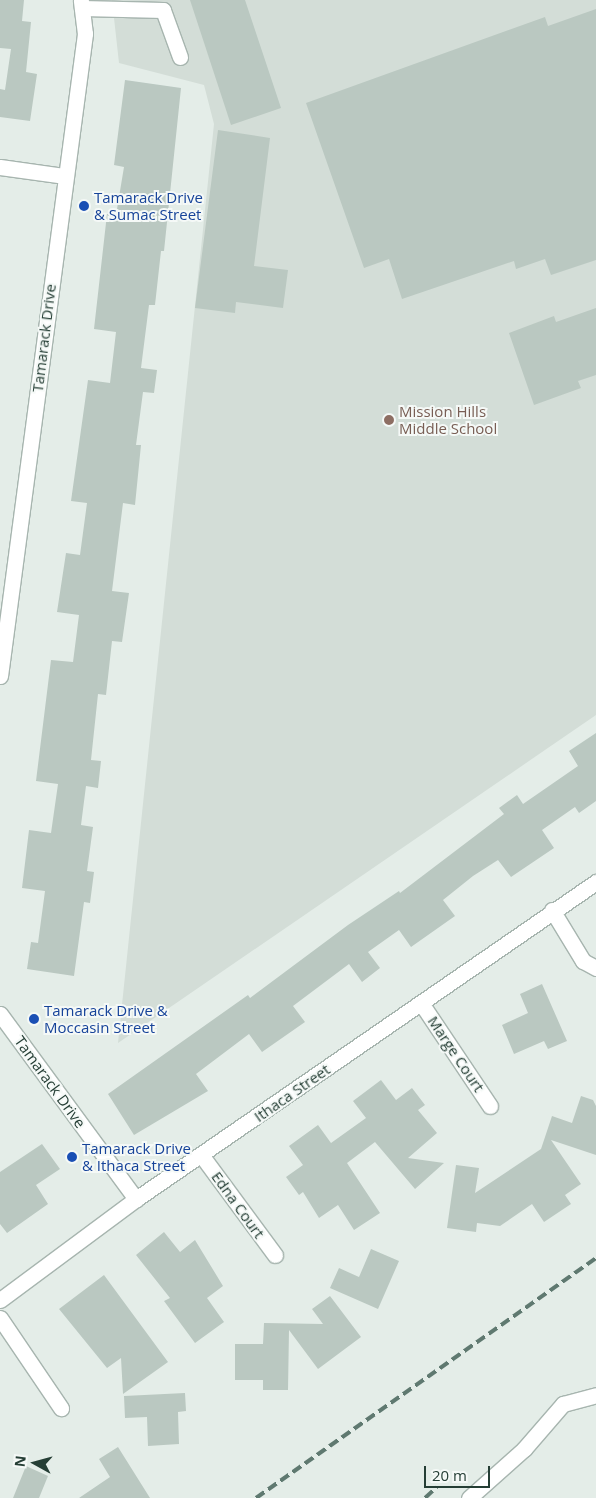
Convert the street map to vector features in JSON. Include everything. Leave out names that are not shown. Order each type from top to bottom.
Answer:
[{"type":"street","points":[[82,4],[163,10],[180,57]]},
{"type":"street","name":"Tamarack Drive","points":[[0,676],[85,34],[82,4]]},
{"type":"street","points":[[0,167],[65,176]]},
{"type":"street","name":"Ithaca Street","points":[[0,1300],[136,1199],[202,1156],[591,884],[596,872]]},
{"type":"street","points":[[552,910],[583,961],[596,968]]},
{"type":"street","name":"Marge Court","points":[[421,1003],[490,1106]]},
{"type":"street","name":"Tamarack Drive","points":[[0,1014],[136,1199]]},
{"type":"street","name":"Edna Court","points":[[202,1156],[275,1254]]},
{"type":"street","points":[[0,1318],[61,1408]]},
{"type":"street","points":[[468,1498],[524,1449],[563,1404],[596,1394]]},
{"type":"shaded area","name":"Mission Hills Middle School","points":[[112,0],[596,0],[596,715],[118,1043],[214,124],[204,85],[119,63]]},
{"type":"building","points":[[0,0],[24,0],[22,21],[31,22],[26,72],[37,74],[30,121],[0,117],[0,89],[5,90],[11,49],[0,48]]},
{"type":"building","points":[[190,0],[245,0],[281,108],[231,125]]},
{"type":"building","points":[[596,9],[596,260],[551,275],[545,259],[516,269],[514,261],[402,299],[389,259],[364,268],[306,103],[545,17],[548,26]]},
{"type":"building","points":[[125,80],[181,88],[164,251],[161,251],[155,305],[149,305],[141,368],[157,370],[154,393],[143,392],[136,445],[141,445],[135,505],[123,503],[112,591],[129,593],[122,642],[112,641],[106,695],[98,694],[91,760],[101,761],[98,788],[86,786],[81,825],[93,827],[87,871],[94,872],[90,903],[84,902],[74,976],[27,969],[31,942],[38,943],[45,891],[22,888],[29,830],[51,833],[58,784],[36,781],[51,660],[73,662],[79,615],[57,612],[66,553],[80,555],[87,503],[71,501],[88,380],[110,383],[116,332],[94,329],[107,214],[116,215],[124,167],[114,165]]},
{"type":"building","points":[[218,130],[270,138],[254,266],[288,270],[283,308],[236,302],[235,313],[195,308]]},
{"type":"building","points":[[596,308],[596,375],[578,381],[581,388],[534,405],[509,333],[554,316],[556,322]]},
{"type":"building","points":[[596,733],[596,801],[579,813],[575,807],[542,830],[554,848],[511,877],[498,860],[473,876],[443,900],[455,916],[411,947],[399,930],[368,952],[380,968],[362,982],[349,964],[293,1006],[305,1022],[262,1052],[249,1034],[196,1074],[208,1091],[134,1135],[108,1094],[248,995],[250,998],[348,925],[399,891],[400,893],[504,814],[499,808],[517,795],[523,804],[578,766],[569,751]]},
{"type":"building","points":[[542,984],[567,1041],[548,1049],[544,1041],[514,1054],[502,1025],[528,1013],[520,994]]},
{"type":"building","points":[[381,1080],[396,1100],[412,1088],[425,1105],[418,1110],[437,1133],[408,1158],[444,1163],[415,1189],[375,1142],[347,1163],[380,1213],[354,1230],[338,1205],[319,1218],[303,1192],[299,1195],[286,1177],[303,1165],[289,1146],[318,1125],[331,1143],[366,1118],[353,1101]]},
{"type":"building","points":[[581,1096],[593,1100],[596,1106],[596,1155],[551,1140],[581,1184],[565,1195],[571,1204],[544,1222],[532,1204],[500,1226],[477,1223],[476,1232],[447,1228],[456,1165],[479,1168],[475,1193],[541,1149],[552,1116],[572,1123]]},
{"type":"building","points":[[42,1144],[60,1169],[36,1185],[48,1204],[7,1233],[0,1224],[0,1172]]},
{"type":"building","points":[[164,1232],[180,1252],[195,1240],[223,1286],[207,1298],[224,1322],[195,1343],[164,1301],[170,1298],[136,1255]]},
{"type":"building","points":[[371,1249],[399,1261],[378,1309],[330,1288],[339,1268],[359,1277]]},
{"type":"building","points":[[104,1275],[168,1362],[123,1394],[121,1358],[107,1368],[59,1309]]},
{"type":"building","points":[[330,1296],[361,1337],[318,1369],[289,1330],[288,1390],[263,1390],[263,1380],[235,1380],[235,1344],[263,1344],[264,1323],[323,1324],[312,1309]]},
{"type":"building","points":[[185,1393],[186,1411],[178,1412],[179,1444],[148,1446],[147,1417],[125,1418],[124,1396]]},
{"type":"building","points":[[118,1447],[150,1498],[79,1498],[110,1477],[99,1459]]},
{"type":"building","points":[[26,1466],[48,1476],[39,1498],[13,1498]]},
{"type":"railway","points":[[256,1498],[596,1258]]},
{"type":"railway","points":[[425,1498],[437,1487]]},
{"type":"place","name":"Tamarack Drive & Sumac Street","points":[[84,206]]},
{"type":"place","name":"Mission Hills Middle School","points":[[389,420]]},
{"type":"place","name":"Tamarack Drive & Moccasin Street","points":[[34,1019]]},
{"type":"place","name":"Tamarack Drive & Ithaca Street","points":[[72,1157]]}]
